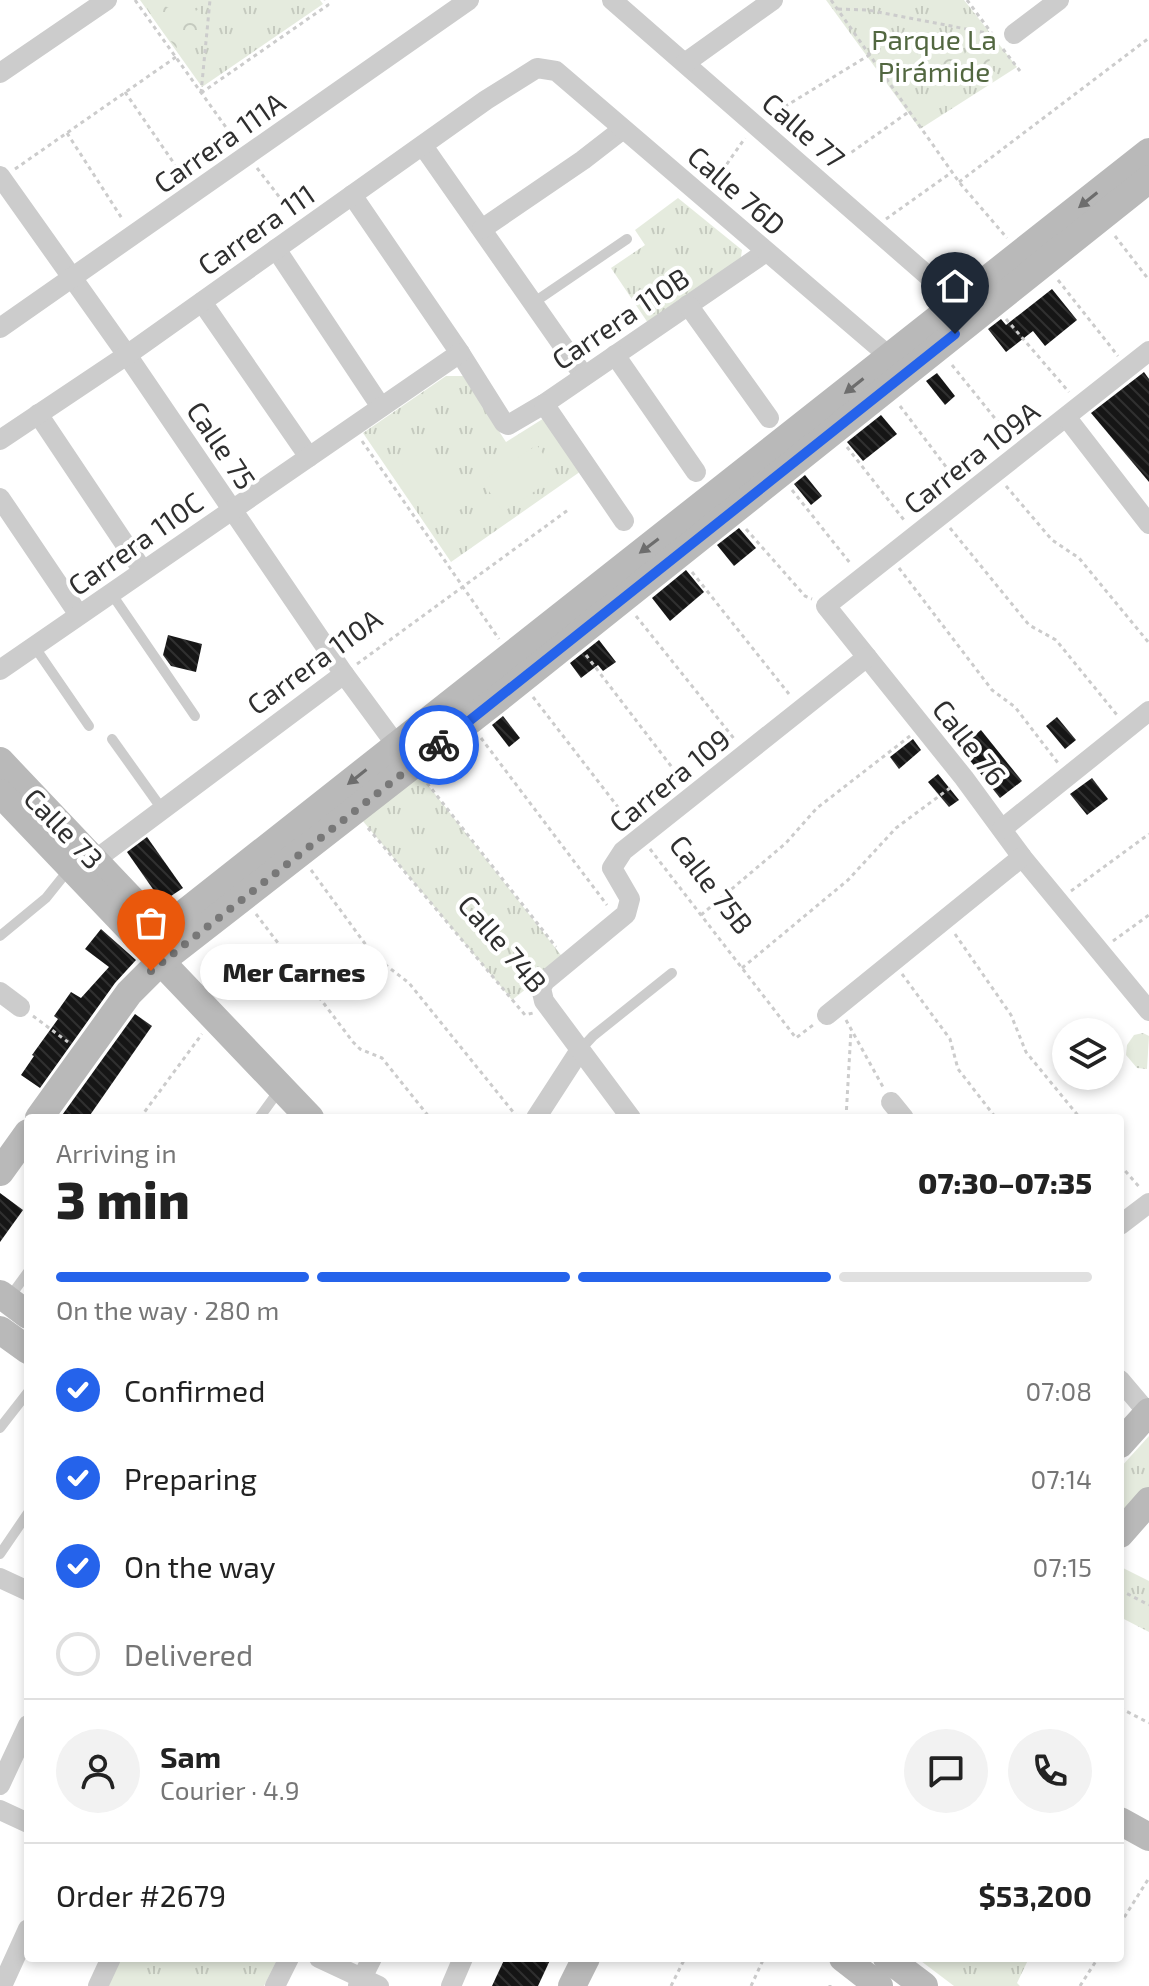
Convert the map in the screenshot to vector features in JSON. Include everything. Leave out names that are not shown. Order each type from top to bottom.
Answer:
[{"type":"main road","points":[[397,746],[959,303],[999,294],[1149,152]]},
{"type":"main road","points":[[42,1114],[129,993],[160,962],[495,701],[999,294],[1149,179]]},
{"type":"main road","name":"Calle 73","points":[[0,793],[147,916],[164,923],[177,919],[397,746]]},
{"type":"main road","name":"Calle 73","points":[[0,761],[160,962],[306,1114]]},
{"type":"main road","points":[[0,1172],[24,1139]]},
{"type":"main road","points":[[0,1330],[24,1347]]},
{"type":"main road","points":[[1124,1439],[1148,1412]]},
{"type":"main road","points":[[1124,1529],[1149,1501]]},
{"type":"main road","points":[[1124,1823],[1149,1837]]},
{"type":"main road","points":[[554,1986],[565,1962]]},
{"type":"main road","points":[[572,1986],[584,1962]]},
{"type":"main road","points":[[848,1962],[879,1986]]},
{"type":"main road","points":[[892,1962],[924,1986]]},
{"type":"street","points":[[0,73],[107,0]]},
{"type":"street","name":"Carrera 111A","points":[[0,328],[469,0]]},
{"type":"street","points":[[685,63],[773,0]]},
{"type":"street","points":[[1014,34],[1059,0]]},
{"type":"street","name":"Calle 77","points":[[615,1],[959,303]]},
{"type":"street","name":"Calle 76D","points":[[546,67],[556,71],[890,357]]},
{"type":"street","name":"Carrera 111","points":[[0,440],[127,355],[527,73],[546,67]]},
{"type":"street","points":[[482,229],[623,129]]},
{"type":"street","points":[[423,146],[584,376]]},
{"type":"street","name":"Calle 75","points":[[3,186],[127,355],[344,674],[397,746]]},
{"type":"street","points":[[352,195],[460,353]]},
{"type":"street","points":[[276,249],[381,407]]},
{"type":"street","name":"Carrera 110B","points":[[460,353],[504,423],[513,423],[766,252]]},
{"type":"street","points":[[202,302],[309,457]]},
{"type":"street","points":[[688,305],[769,418]]},
{"type":"street","name":"Carrera 109A","points":[[826,606],[1149,351]]},
{"type":"street","name":"Carrera 110C","points":[[0,670],[460,353]]},
{"type":"street","points":[[615,355],[696,472]]},
{"type":"street","points":[[544,404],[624,521]]},
{"type":"street","points":[[1074,412],[1149,524]]},
{"type":"street","points":[[38,414],[143,571]]},
{"type":"street","points":[[0,498],[79,615]]},
{"type":"street","name":"Calle 76","points":[[826,606],[964,778],[1022,857],[1149,1011]]},
{"type":"street","name":"Carrera 109","points":[[619,920],[626,914],[630,899],[612,868],[623,851],[867,657]]},
{"type":"street","name":"Carrera 110A","points":[[83,864],[344,674]]},
{"type":"street","points":[[1002,829],[1149,711]]},
{"type":"street","points":[[832,1011],[1022,857]]},
{"type":"street","points":[[544,1001],[541,988],[545,981],[619,920]]},
{"type":"street","points":[[0,992],[20,1007]]},
{"type":"street","name":"Calle 74B","points":[[544,1001],[628,1114]]},
{"type":"street","points":[[539,1114],[580,1050]]},
{"type":"street","points":[[1124,1222],[1149,1200]]},
{"type":"street","points":[[1124,1385],[1148,1412]]},
{"type":"street","points":[[1,1580],[24,1589]]},
{"type":"street","points":[[0,1785],[24,1734]]},
{"type":"street","points":[[0,1810],[24,1821]]},
{"type":"street","points":[[2,1986],[24,1938]]},
{"type":"street","points":[[98,1986],[109,1962]]},
{"type":"street","points":[[275,1986],[287,1962]]},
{"type":"street","points":[[327,1962],[366,1983],[371,1962]]},
{"type":"street","points":[[451,1986],[461,1962]]},
{"type":"lane","points":[[533,303],[627,239]]},
{"type":"lane","points":[[111,593],[195,716]]},
{"type":"lane","points":[[34,646],[89,726]]},
{"type":"lane","points":[[112,739],[162,809]]},
{"type":"lane","points":[[0,936],[83,864]]},
{"type":"lane","points":[[580,1050],[672,973]]},
{"type":"lane","points":[[262,1114],[281,1088]]},
{"type":"lane","points":[[12,1303],[24,1280]]},
{"type":"lane","points":[[0,1428],[24,1397]]},
{"type":"lane","points":[[0,1554],[24,1519]]},
{"type":"path","points":[[201,93],[210,0]]},
{"type":"path","points":[[201,93],[328,5],[325,0]]},
{"type":"path","points":[[831,0],[959,182],[1010,241]]},
{"type":"path","points":[[967,0],[1020,71]]},
{"type":"path","points":[[138,1],[247,156],[305,229]]},
{"type":"path","points":[[838,9],[868,10],[992,34]]},
{"type":"path","points":[[959,182],[1149,38]]},
{"type":"path","points":[[704,199],[754,126],[871,54]]},
{"type":"path","points":[[3,186],[67,133],[176,57]]},
{"type":"path","points":[[125,92],[194,193]]},
{"type":"path","points":[[816,178],[910,111]]},
{"type":"path","points":[[67,133],[134,236]]},
{"type":"path","points":[[873,228],[953,171]]},
{"type":"path","points":[[1108,227],[1149,280]]},
{"type":"path","points":[[1052,272],[1127,368]]},
{"type":"path","points":[[999,294],[1074,412]]},
{"type":"path","points":[[945,357],[1023,452]]},
{"type":"path","points":[[893,397],[968,495]]},
{"type":"path","points":[[352,427],[506,648]]},
{"type":"path","points":[[839,437],[916,536]]},
{"type":"path","points":[[995,474],[1052,540],[1079,558],[1149,643]]},
{"type":"path","points":[[785,481],[862,578]]},
{"type":"path","name":"Carrera 110A","points":[[344,674],[568,510]]},
{"type":"path","points":[[941,517],[1029,625],[1056,640],[1127,727]]},
{"type":"path","points":[[747,530],[805,596],[826,606]]},
{"type":"path","points":[[890,556],[992,690],[1015,707],[1068,775]]},
{"type":"path","points":[[684,562],[801,710]]},
{"type":"path","points":[[630,608],[746,753]]},
{"type":"path","points":[[578,644],[693,795]]},
{"type":"path","name":"Calle 75B","points":[[526,688],[796,1038],[832,1011]]},
{"type":"path","points":[[701,915],[786,843],[817,808],[923,726]]},
{"type":"path","points":[[473,728],[619,920]]},
{"type":"path","points":[[421,776],[568,963]]},
{"type":"path","points":[[742,968],[848,880],[896,828],[964,778]]},
{"type":"path","name":"Calle 74B","points":[[368,829],[525,1015],[532,1014],[544,1001]]},
{"type":"path","points":[[1059,901],[1149,834]]},
{"type":"path","points":[[304,862],[374,956],[409,983],[515,1114]]},
{"type":"path","points":[[249,904],[353,1042],[360,1049],[382,1058],[427,1114]]},
{"type":"path","points":[[1100,951],[1149,915]]},
{"type":"path","points":[[945,919],[1011,1015],[1033,1064],[1077,1114]]},
{"type":"path","points":[[892,962],[950,1039],[958,1069],[993,1114]]},
{"type":"path","points":[[20,1007],[85,1054]]},
{"type":"path","points":[[832,1011],[851,1027],[897,1110]]},
{"type":"path","points":[[143,1114],[213,1018]]},
{"type":"path","points":[[846,1114],[851,1027]]},
{"type":"path","points":[[1125,1171],[1149,1200]]},
{"type":"path","points":[[1124,1592],[1149,1605]]},
{"type":"path","points":[[1124,1710],[1149,1723]]},
{"type":"path","points":[[1124,1918],[1149,1878]]},
{"type":"path","points":[[671,1986],[683,1962]]},
{"type":"path","points":[[751,1986],[762,1962]]},
{"type":"path","points":[[1080,1986],[1095,1962]]},
{"type":"green space","points":[[140,0],[320,0],[323,4],[202,87]]},
{"type":"green space","points":[[143,0],[161,0],[164,6],[170,8],[174,19],[179,8],[183,9],[183,2],[189,5],[193,13],[200,8],[199,45],[189,57],[170,41]]},
{"type":"green space","name":"Parque La Pirámide","points":[[826,0],[964,0],[1017,67],[920,129]]},
{"type":"green space","points":[[952,47],[956,53],[964,55],[968,49],[990,56],[989,67],[997,74],[977,86],[954,78],[942,83],[942,77],[950,75],[947,70],[930,78],[923,74],[917,55],[929,50],[936,52],[944,61],[941,52]]},
{"type":"green space","points":[[678,198],[742,250],[740,263],[648,323],[611,268],[645,245],[635,230]]},
{"type":"green space","points":[[446,376],[463,376],[506,442],[549,415],[584,469],[451,562],[363,433]]},
{"type":"green space","points":[[537,445],[558,476],[503,512],[482,481]]},
{"type":"green space","points":[[425,450],[464,507],[433,528],[394,470]]},
{"type":"green space","points":[[421,776],[564,959],[512,1000],[362,820]]},
{"type":"green space","points":[[1143,1033],[1149,1036],[1147,1069],[1137,1068],[1126,1055],[1127,1045],[1134,1035]]},
{"type":"green space","points":[[1149,1436],[1149,1489],[1124,1518],[1124,1464]]},
{"type":"green space","points":[[1124,1568],[1149,1581],[1149,1632],[1124,1619]]},
{"type":"green space","points":[[117,1962],[276,1962],[264,1986],[106,1986]]},
{"type":"green space","points":[[922,1962],[1027,1962],[1017,1983],[1020,1986],[954,1986]]},
{"type":"building","points":[[1052,289],[1077,320],[1045,346],[1033,331],[1006,352],[988,329],[1001,319],[1006,325]]},
{"type":"building","points":[[1144,372],[1149,379],[1149,482],[1091,413]]},
{"type":"building","points":[[937,373],[955,396],[945,405],[926,381]]},
{"type":"building","points":[[881,415],[897,434],[863,461],[847,442]]},
{"type":"building","points":[[805,475],[822,496],[811,505],[794,484]]},
{"type":"building","points":[[739,528],[756,548],[734,566],[717,545]]},
{"type":"building","points":[[686,570],[704,592],[670,621],[652,598]]},
{"type":"building","points":[[168,635],[202,644],[196,672],[171,666],[163,655]]},
{"type":"building","points":[[599,640],[616,662],[603,671],[598,665],[581,678],[570,663]]},
{"type":"building","points":[[503,716],[520,738],[509,747],[492,725]]},
{"type":"building","points":[[1057,717],[1076,740],[1065,749],[1046,726]]},
{"type":"building","points":[[981,730],[1022,781],[1000,798],[960,748]]},
{"type":"building","points":[[913,739],[921,750],[899,769],[890,757]]},
{"type":"building","points":[[938,774],[959,800],[949,807],[928,782]]},
{"type":"building","points":[[1092,778],[1108,799],[1087,815],[1070,794]]},
{"type":"building","points":[[147,837],[183,888],[162,902],[127,852]]},
{"type":"building","points":[[101,929],[136,960],[115,983],[40,1088],[21,1075],[58,1019],[54,1016],[71,992],[81,998],[109,967],[85,949]]},
{"type":"building","points":[[135,1014],[152,1026],[91,1114],[63,1114]]},
{"type":"building","points":[[0,1193],[23,1210],[0,1242]]},
{"type":"building","points":[[503,1962],[549,1962],[538,1986],[492,1986]]},
{"type":"way so far","points":[[151,971],[439,745]]},
{"type":"place","name":"Mer Carnes","points":[[151,971]]},
{"type":"route","points":[[439,745],[955,334]]}]
